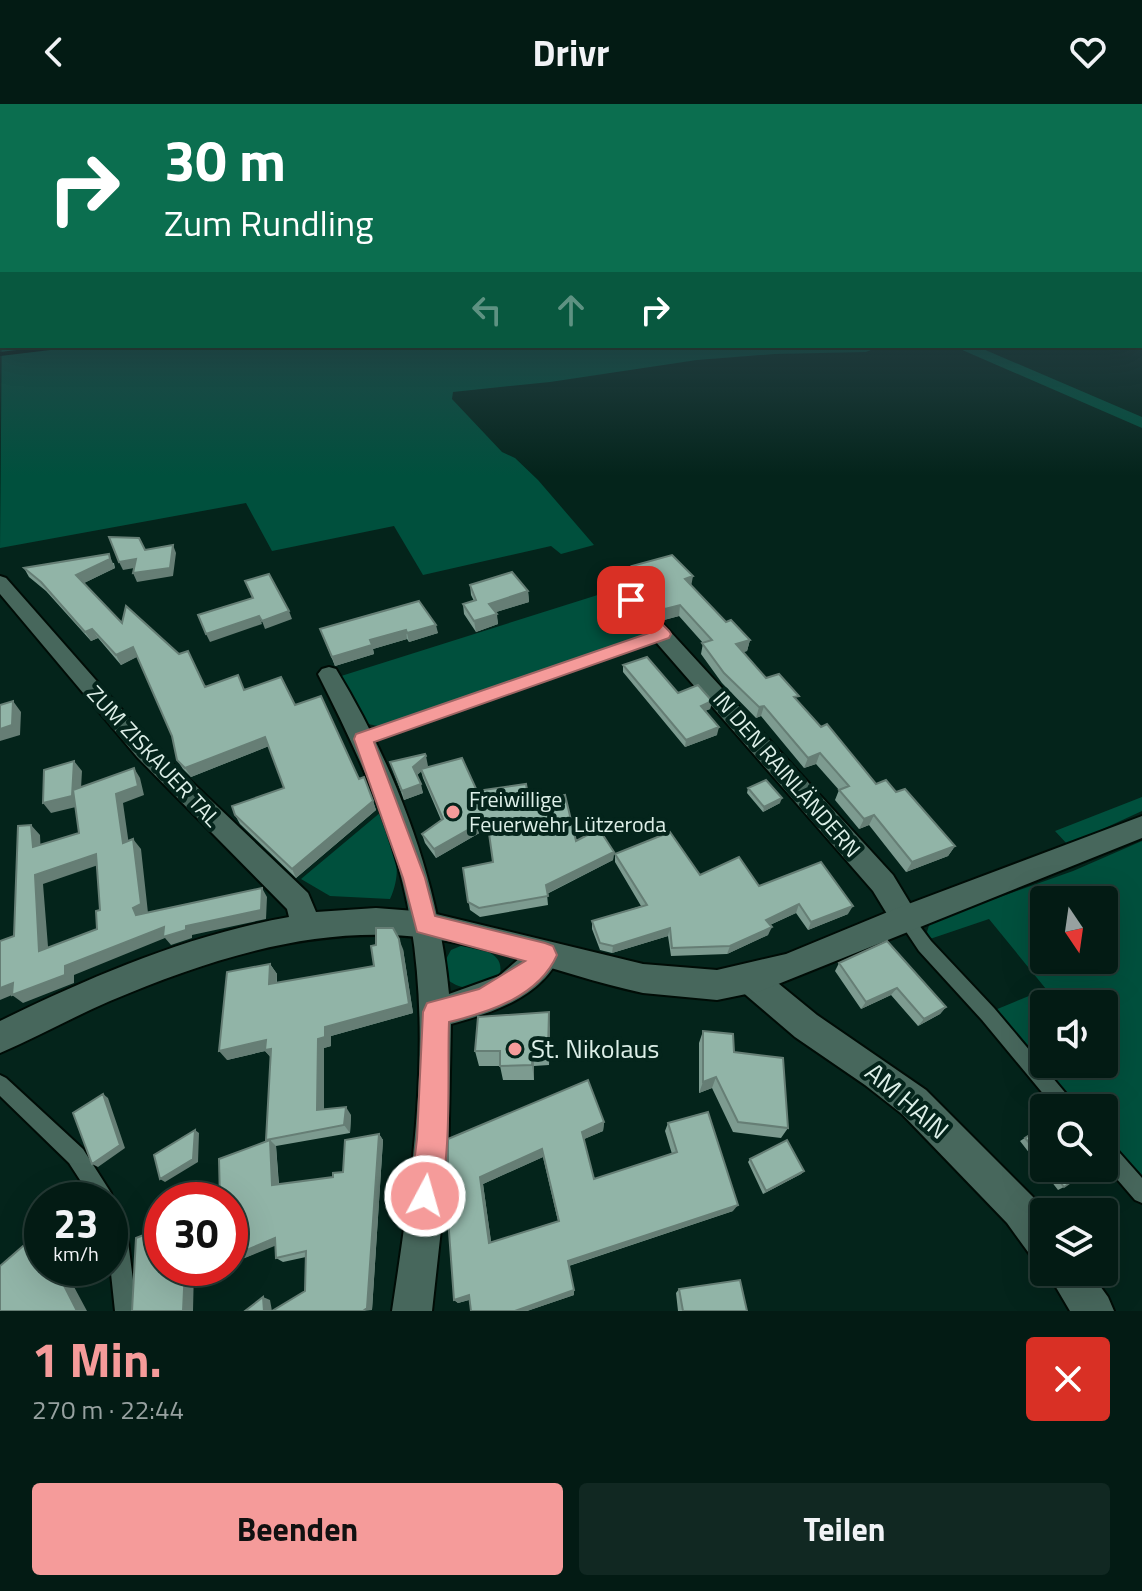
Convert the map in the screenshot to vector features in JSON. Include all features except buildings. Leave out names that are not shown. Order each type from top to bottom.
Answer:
[{"type":"street","name":"ZUM ZISKAUER TAL","points":[[0,582],[145,751],[298,902],[307,927]]},
{"type":"street","name":"IN DEN RAINLÄNDERN","points":[[615,583],[883,883],[905,918]]},
{"type":"street","points":[[329,674],[363,739],[414,878],[425,924],[436,1012],[432,1139],[412,1311]]},
{"type":"street","points":[[0,1037],[82,998],[157,968],[249,940],[307,927],[355,922],[425,924],[596,969],[669,982],[719,985],[751,980],[905,918],[1086,852],[1142,827]]},
{"type":"street","points":[[436,1012],[483,1001],[530,975],[545,955]]},
{"type":"street","name":"AM HAIN","points":[[751,980],[806,1026],[877,1073],[914,1102],[1030,1224]]},
{"type":"street","points":[[1076,1286],[1094,1311]]},
{"type":"lane","points":[[363,739],[663,634]]},
{"type":"lane","points":[[905,918],[925,946],[1055,1094]]},
{"type":"lane","points":[[0,1084],[76,1156],[93,1182]]},
{"type":"lane","points":[[1118,1166],[1142,1193]]},
{"type":"lane","points":[[123,1286],[126,1311]]},
{"type":"green space","points":[[2,363],[675,363],[550,382],[453,392],[452,399],[502,452],[515,458],[538,480],[594,545],[561,554],[551,546],[423,575],[394,526],[272,551],[246,503],[0,548]]},
{"type":"green space","points":[[993,363],[1017,363],[1142,417],[1142,428]]},
{"type":"green space","points":[[604,593],[618,594],[648,633],[382,727],[359,722],[338,677]]},
{"type":"green space","points":[[1142,797],[1142,811],[1068,845],[1055,831]]},
{"type":"green space","points":[[381,812],[397,865],[390,899],[330,896],[301,879]]},
{"type":"green space","points":[[1142,841],[1142,1181],[1118,1154],[1118,1094],[1065,1094],[1052,1078],[1118,1078],[1118,990],[1044,990],[1046,989],[1034,974],[1118,974],[1118,886],[1031,886]]},
{"type":"green space","points":[[1030,886],[1030,969],[989,919],[930,939],[927,932],[930,922]]},
{"type":"green space","points":[[463,945],[496,957],[501,969],[499,978],[473,988],[461,987],[448,980],[445,961],[451,950]]},
{"type":"green space","points":[[1030,996],[1030,1052],[995,1010]]},
{"type":"place","name":"Freiwillige Feuerwehr Lützeroda","points":[[453,812]]},
{"type":"place","name":"St. Nikolaus","points":[[515,1049]]},
{"type":"route","points":[[425,1196],[432,1139],[436,1012],[483,1001],[530,975],[545,955],[425,924],[414,878],[363,739],[663,634],[631,600]]}]
